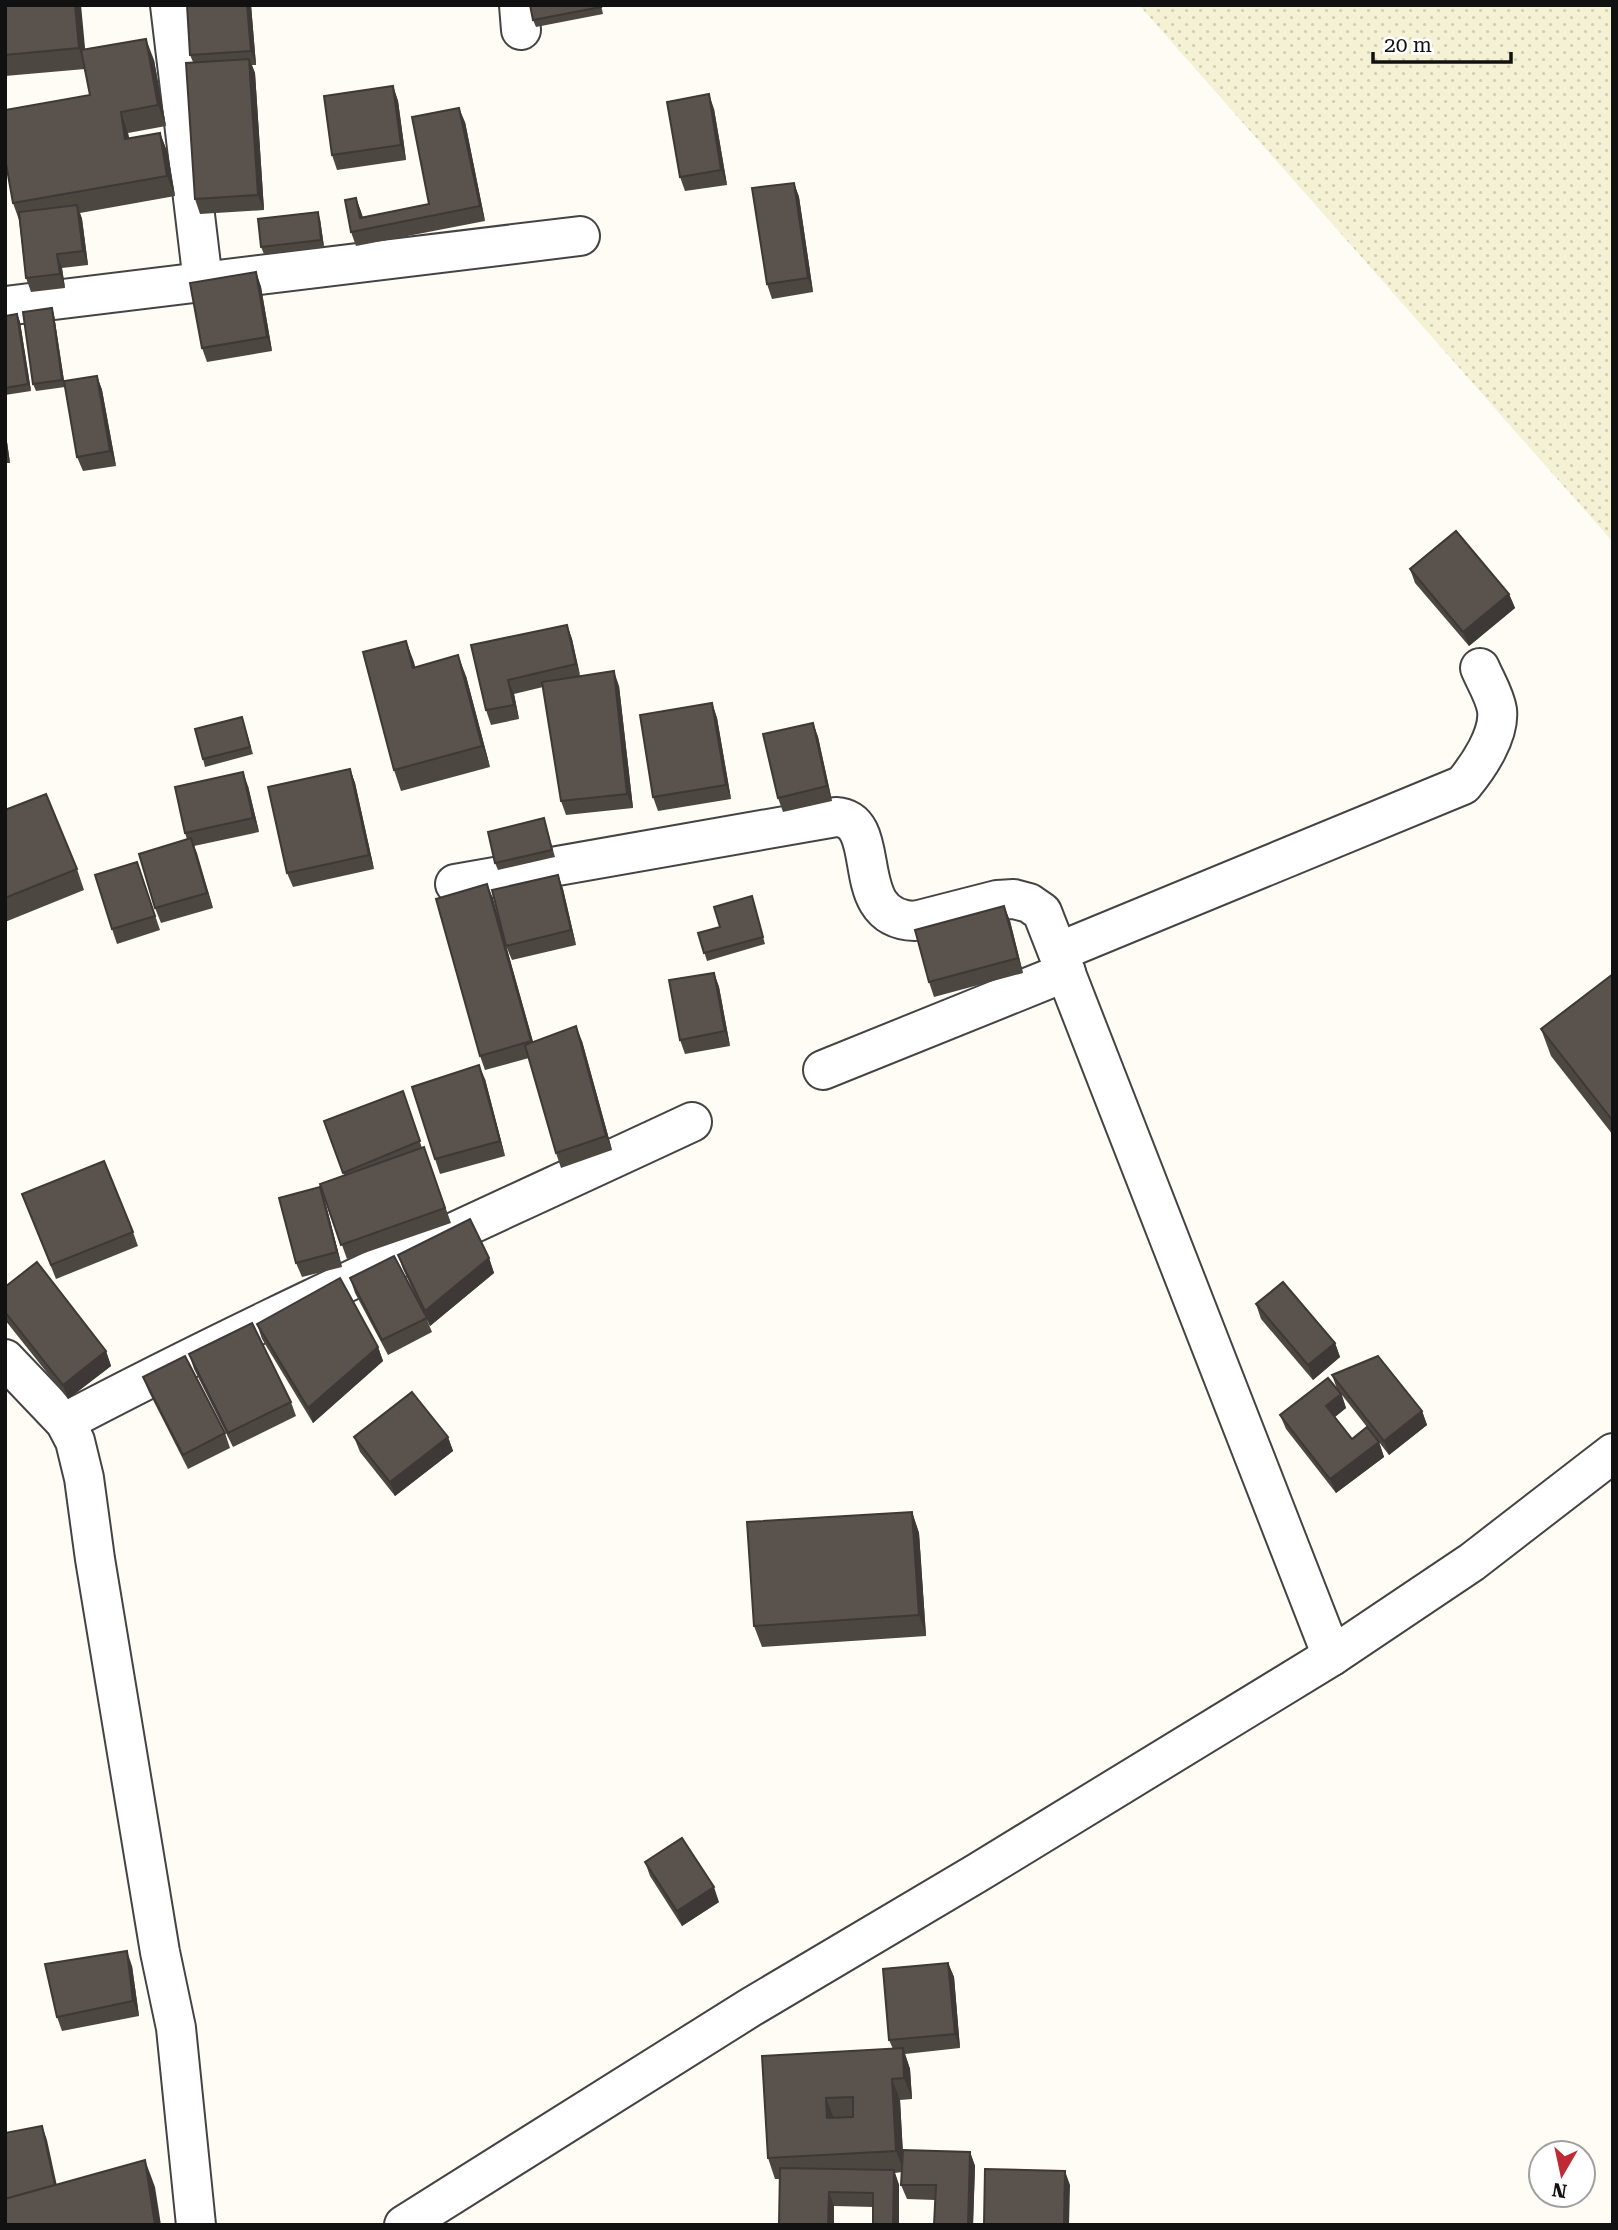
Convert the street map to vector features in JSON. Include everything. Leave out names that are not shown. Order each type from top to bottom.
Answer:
[{"type":"street","points":[[170,5],[203,282]]},
{"type":"street","points":[[5,306],[580,236]]},
{"type":"street","points":[[823,1070],[1463,785],[1476,771],[1494,733],[1497,710],[1480,668]]},
{"type":"street","points":[[455,884],[845,817],[853,822],[859,832],[873,891],[879,905],[891,917],[915,921],[997,900],[1014,900],[1029,904],[1042,912],[1332,1656]]},
{"type":"street","points":[[65,1422],[390,1263],[692,1122]]},
{"type":"street","points":[[5,1359],[65,1422],[75,1441],[84,1478],[160,1952],[176,2028],[196,2225]]},
{"type":"street","points":[[404,2225],[751,2007],[977,1873],[1332,1656],[1472,1562],[1613,1453]]},
{"type":"shaded area","points":[[1139,5],[1613,5],[1613,542]]},
{"type":"building","points":[[5,5],[75,5],[79,48],[5,55]]},
{"type":"building","points":[[187,5],[247,5],[251,51],[190,55]]},
{"type":"building","points":[[530,5],[600,5],[601,7],[533,20]]},
{"type":"building","points":[[146,39],[158,105],[121,112],[125,139],[160,133],[167,176],[13,203],[5,158],[5,110],[90,95],[81,50]]},
{"type":"building","points":[[249,59],[258,195],[195,199],[186,63]]},
{"type":"building","points":[[393,86],[401,145],[332,155],[324,96]]},
{"type":"building","points":[[709,94],[721,170],[680,177],[667,102]]},
{"type":"building","points":[[459,108],[480,206],[351,232],[345,200],[356,198],[360,218],[429,204],[412,117]]},
{"type":"building","points":[[794,183],[808,278],[767,284],[752,188]]},
{"type":"building","points":[[77,205],[83,251],[57,254],[60,274],[26,278],[19,212]]},
{"type":"building","points":[[318,212],[321,240],[261,247],[258,219]]},
{"type":"building","points":[[256,272],[267,337],[202,348],[190,283]]},
{"type":"building","points":[[52,308],[62,380],[33,384],[23,312]]},
{"type":"building","points":[[17,314],[28,384],[5,388],[5,316]]},
{"type":"building","points":[[97,376],[110,451],[77,457],[64,381]]},
{"type":"building","points":[[1456,531],[1509,594],[1463,632],[1410,569]]},
{"type":"building","points":[[567,625],[576,664],[508,680],[514,705],[486,710],[471,645]]},
{"type":"building","points":[[406,641],[413,668],[458,655],[482,746],[394,770],[363,652]]},
{"type":"building","points":[[614,671],[627,794],[561,801],[542,682]]},
{"type":"building","points":[[712,703],[726,785],[653,797],[640,715]]},
{"type":"building","points":[[242,717],[250,747],[203,759],[195,729]]},
{"type":"building","points":[[813,723],[827,786],[778,798],[763,734]]},
{"type":"building","points":[[350,769],[369,855],[287,873],[268,787]]},
{"type":"building","points":[[243,772],[253,818],[185,833],[175,787]]},
{"type":"building","points":[[46,794],[77,869],[5,898],[5,810]]},
{"type":"building","points":[[544,818],[552,850],[495,863],[488,832]]},
{"type":"building","points":[[191,838],[207,893],[155,908],[139,854]]},
{"type":"building","points":[[137,862],[155,916],[112,929],[95,875]]},
{"type":"building","points":[[558,875],[571,930],[506,946],[492,890]]},
{"type":"building","points":[[487,884],[531,1041],[480,1056],[436,899]]},
{"type":"building","points":[[752,896],[763,937],[704,953],[698,933],[720,927],[714,907]]},
{"type":"building","points":[[1004,906],[1018,958],[929,982],[915,930]]},
{"type":"building","points":[[714,973],[725,1031],[680,1040],[669,980]]},
{"type":"building","points":[[1613,974],[1613,1121],[1541,1029]]},
{"type":"building","points":[[576,1026],[606,1136],[556,1153],[525,1045]]},
{"type":"building","points":[[479,1065],[500,1141],[435,1159],[412,1087]]},
{"type":"building","points":[[403,1091],[420,1141],[343,1173],[324,1121]]},
{"type":"building","points":[[424,1147],[445,1208],[341,1245],[320,1184]]},
{"type":"building","points":[[104,1161],[133,1232],[51,1265],[22,1194]]},
{"type":"building","points":[[320,1187],[337,1252],[296,1263],[279,1198]]},
{"type":"building","points":[[470,1219],[489,1258],[425,1311],[398,1255]]},
{"type":"building","points":[[394,1256],[427,1318],[382,1340],[350,1278]]},
{"type":"building","points":[[37,1262],[106,1351],[63,1385],[5,1312],[5,1287]]},
{"type":"building","points":[[340,1278],[378,1347],[308,1408],[257,1324]]},
{"type":"building","points":[[1283,1282],[1335,1343],[1308,1365],[1256,1304]]},
{"type":"building","points":[[252,1323],[291,1402],[228,1433],[189,1354]]},
{"type":"building","points":[[185,1356],[225,1433],[183,1455],[143,1377]]},
{"type":"building","points":[[1378,1356],[1422,1411],[1384,1441],[1332,1375]]},
{"type":"building","points":[[1328,1378],[1341,1394],[1326,1406],[1352,1439],[1367,1427],[1379,1442],[1330,1479],[1280,1415]]},
{"type":"building","points":[[412,1392],[448,1437],[390,1482],[354,1437]]},
{"type":"building","points":[[912,1512],[919,1615],[754,1626],[747,1522]]},
{"type":"building","points":[[682,1838],[714,1887],[677,1911],[645,1862]]},
{"type":"building","points":[[127,1951],[133,2001],[57,2017],[45,1964]]},
{"type":"building","points":[[948,1963],[955,2034],[889,2040],[883,1969]]},
{"type":"building","points":[[903,2048],[904,2078],[892,2079],[896,2151],[768,2158],[762,2056]],"holes":[[[853,2097],[853,2117],[827,2118],[826,2098]]]},
{"type":"building","points":[[42,2126],[55,2185],[5,2199],[5,2133]]},
{"type":"building","points":[[903,2150],[970,2152],[968,2225],[934,2225],[936,2185],[901,2185]]},
{"type":"building","points":[[145,2160],[155,2225],[5,2225],[5,2199]]},
{"type":"building","points":[[780,2168],[894,2170],[893,2225],[873,2225],[873,2193],[829,2192],[828,2225],[779,2225]]},
{"type":"building","points":[[985,2169],[1065,2171],[1064,2225],[984,2225]]}]
